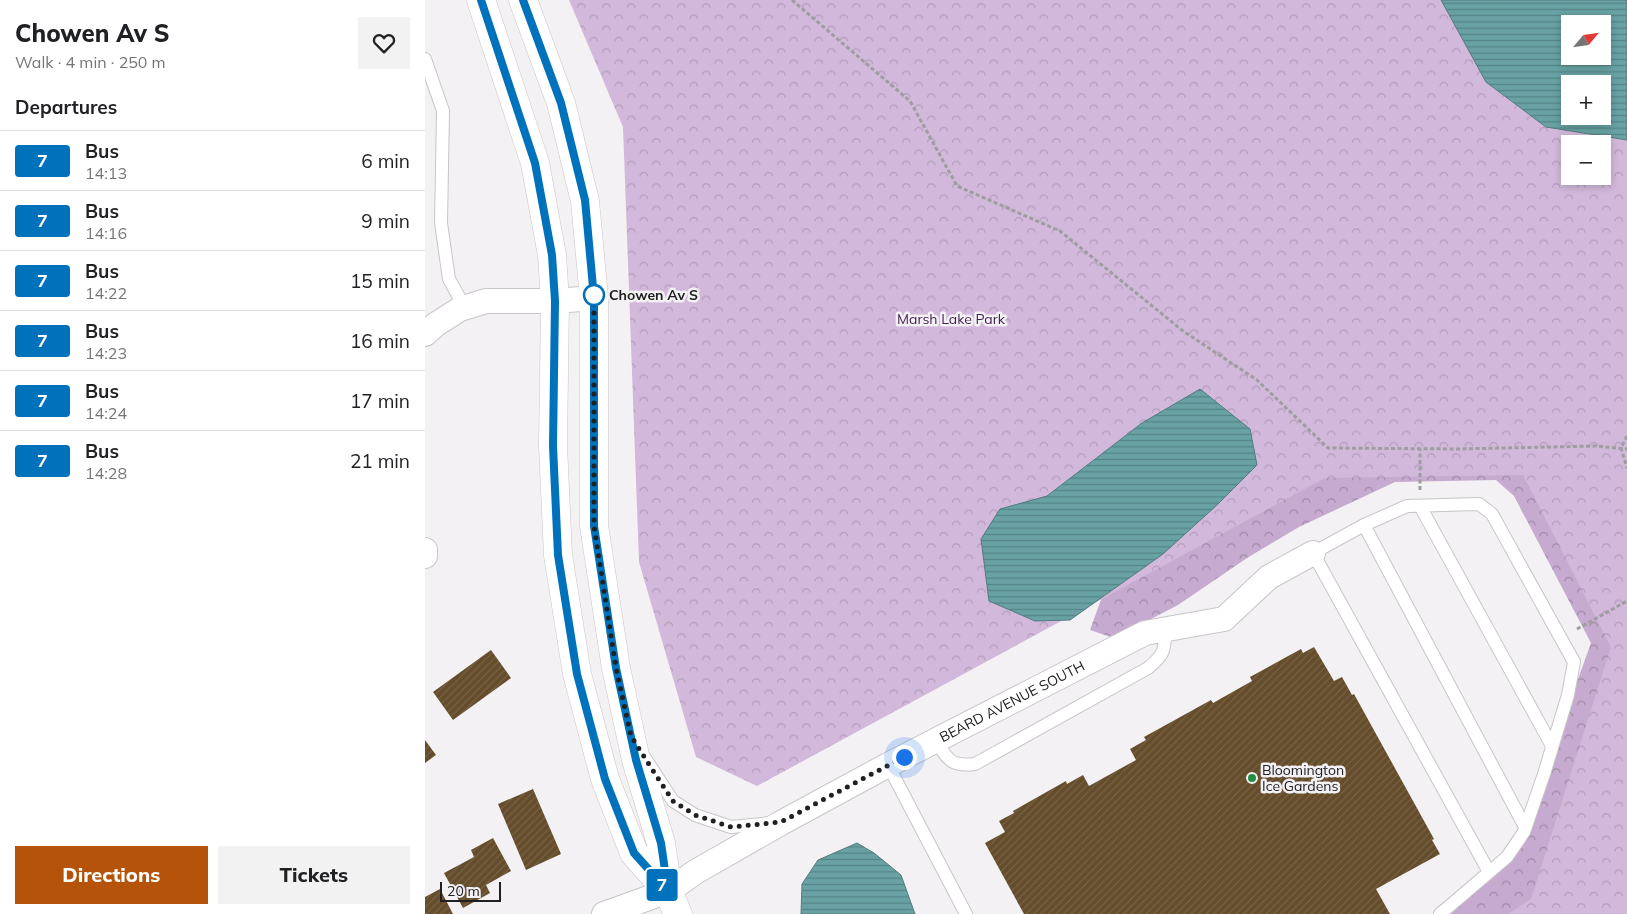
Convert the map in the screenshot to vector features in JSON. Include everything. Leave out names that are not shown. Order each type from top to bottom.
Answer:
[{"type":"street","points":[[481,0],[535,163],[552,255],[555,301],[553,446],[558,555],[577,674],[605,779],[634,853],[673,903]]},
{"type":"street","points":[[523,0],[561,103],[585,200],[594,298],[594,526],[616,668],[636,760],[661,843],[673,903]]},
{"type":"street","points":[[425,334],[435,325],[465,308],[486,301],[555,301],[594,298]]},
{"type":"street","points":[[425,550],[425,556]]},
{"type":"street","name":"BEARD AVENUE SOUTH","points":[[604,914],[673,903],[697,871],[781,822],[935,740],[1145,633],[1224,619],[1269,577],[1313,553]]},
{"type":"lane","points":[[425,59],[443,111],[441,223],[449,279],[465,308]]},
{"type":"lane","points":[[1439,914],[1489,872],[1507,856],[1524,832],[1567,695],[1574,662],[1492,514],[1479,504],[1407,506],[1364,525],[1313,553],[1489,872]]},
{"type":"lane","points":[[1420,506],[1552,746]]},
{"type":"lane","points":[[1364,525],[1525,827]]},
{"type":"lane","points":[[935,740],[951,763],[963,766],[975,764],[1148,668],[1161,657],[1167,630]]},
{"type":"lane","points":[[631,736],[673,801],[695,815],[731,827],[781,822]]},
{"type":"lane","points":[[888,765],[966,914]]},
{"type":"path","points":[[792,0],[910,101],[957,186],[1060,231],[1183,331],[1257,380],[1328,448],[1420,449],[1596,446],[1627,449]]},
{"type":"path","points":[[1627,436],[1621,448],[1627,468]]},
{"type":"path","points":[[1420,449],[1420,506]]},
{"type":"path","points":[[1577,629],[1627,601]]},
{"type":"green space","name":"Marsh Lake Park","points":[[569,0],[1627,0],[1627,914],[1508,914],[1531,899],[1611,647],[1523,475],[1325,478],[757,786],[696,757],[639,562],[623,127]]},
{"type":"green space","points":[[1627,331],[1627,914],[1440,914],[1507,857],[1525,827],[1591,643],[1514,496],[1496,480],[1395,482],[1299,527],[1247,558],[1178,605],[1114,638],[1090,630],[1102,597],[1163,554]]},
{"type":"water","points":[[1441,0],[1627,0],[1627,140],[1611,137],[1611,135],[1596,135],[1546,127],[1486,82]]},
{"type":"water","points":[[1200,389],[1250,429],[1257,465],[1217,505],[1163,554],[1070,620],[1035,621],[989,601],[981,539],[1000,509],[1047,496],[1142,423]]},
{"type":"water","points":[[857,843],[874,853],[901,875],[915,914],[801,914],[802,884],[818,860]]},
{"type":"building","name":"Bloomington Ice Gardens","points":[[1314,647],[1334,681],[1342,677],[1352,695],[1354,694],[1434,839],[1432,840],[1440,854],[1376,889],[1390,914],[1024,914],[985,843],[1005,832],[999,821],[1066,781],[1067,784],[1083,775],[1089,786],[1136,760],[1130,749],[1146,740],[1144,737],[1211,700],[1213,703],[1252,681],[1250,677],[1301,649],[1303,653]]},
{"type":"building","points":[[491,650],[511,678],[453,720],[433,692]]},
{"type":"building","points":[[425,740],[436,755],[425,763]]},
{"type":"building","points":[[533,789],[561,854],[526,870],[498,804]]},
{"type":"building","points":[[493,838],[511,871],[486,885],[490,893],[463,908],[444,873],[474,857],[471,850]]},
{"type":"building","points":[[440,889],[453,914],[425,914],[425,897]]},
{"type":"bus line","name":"7","points":[[481,0],[535,163],[552,255],[555,301],[553,446],[558,555],[577,674],[605,779],[634,853],[668,891],[661,843],[636,760],[616,668],[594,526],[594,298],[585,200],[561,103],[523,0]]},
{"type":"place","name":"Chowen Av S","points":[[594,295]]},
{"type":"place","name":"Bloomington Ice Gardens","points":[[1252,778]]},
{"type":"route","points":[[594,295],[594,526],[616,668],[631,736],[673,801],[695,815],[731,827],[781,822],[904,757]]}]
